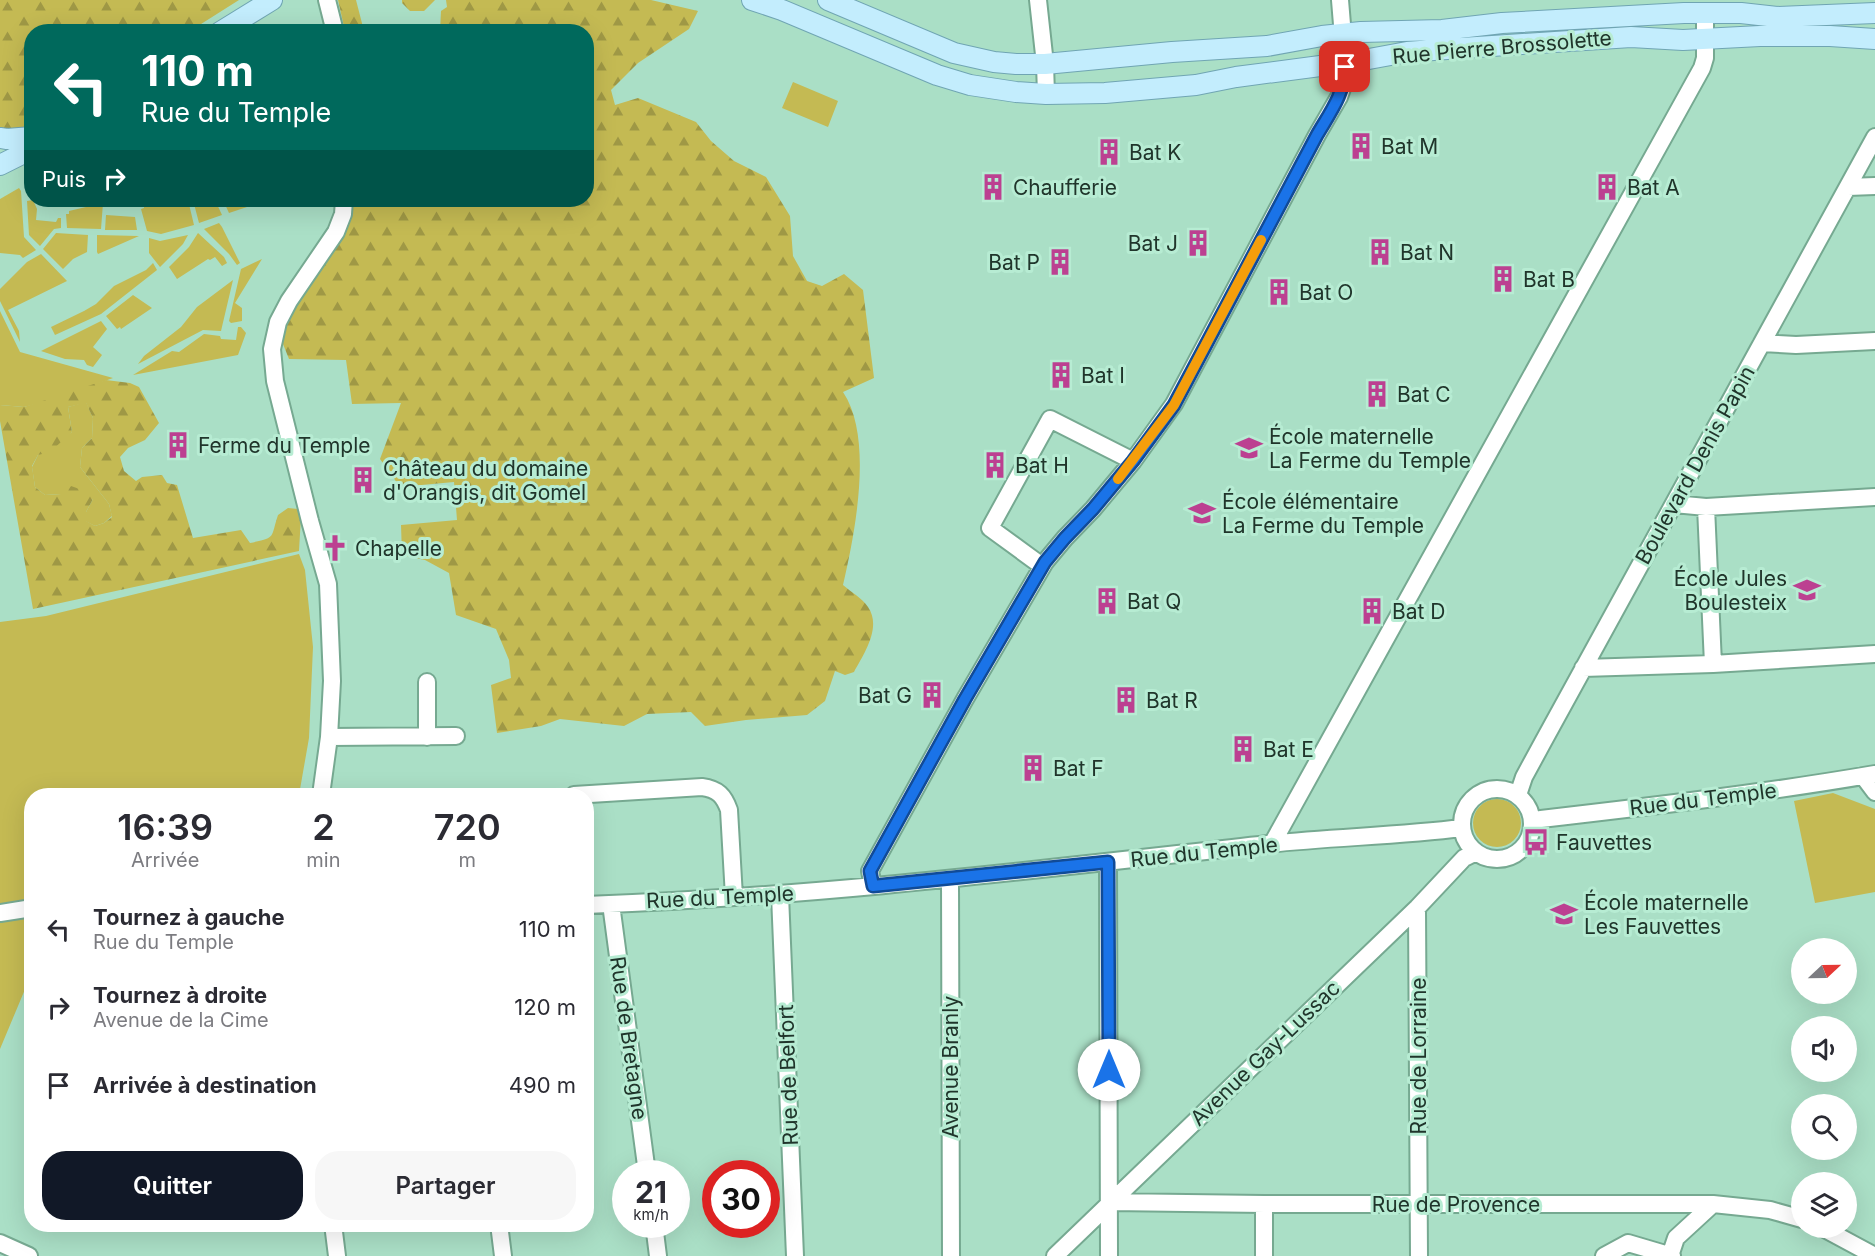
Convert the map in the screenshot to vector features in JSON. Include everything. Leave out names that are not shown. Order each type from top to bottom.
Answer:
[{"type":"main road","points":[[233,24],[272,0]]},
{"type":"main road","name":"Rue Pierre Brossolette","points":[[752,0],[782,10],[937,75],[970,86],[1046,94],[1105,93],[1196,85],[1407,52],[1631,37],[1705,39],[1830,36],[1875,39]]},
{"type":"main road","name":"Rue Pierre Brossolette","points":[[828,0],[962,55],[994,62],[1045,64],[1266,46],[1342,33],[1442,30],[1502,23],[1705,13],[1770,16],[1875,13]]},
{"type":"main road","points":[[0,138],[24,138]]},
{"type":"main road","points":[[0,165],[24,153]]},
{"type":"street","points":[[327,0],[333,24]]},
{"type":"street","points":[[1038,0],[1046,94]]},
{"type":"street","points":[[873,886],[870,871],[1042,566],[1133,461],[1174,405],[1339,97],[1344,83],[1345,62],[1342,2]]},
{"type":"street","points":[[1272,844],[1702,68],[1705,58],[1705,13]]},
{"type":"street","name":"Boulevard Denis Papin","points":[[1518,795],[1524,777],[1875,137]]},
{"type":"street","points":[[1848,187],[1875,186]]},
{"type":"street","points":[[322,788],[329,737],[332,681],[328,584],[275,381],[272,349],[278,322],[289,301],[336,232],[344,207]]},
{"type":"street","points":[[1762,343],[1796,345],[1875,341]]},
{"type":"street","points":[[1042,566],[990,528],[1050,419],[1133,461]]},
{"type":"street","points":[[1674,504],[1706,507],[1875,498]]},
{"type":"street","points":[[1706,507],[1713,664]]},
{"type":"street","points":[[1584,668],[1713,664],[1875,654]]},
{"type":"street","points":[[427,682],[427,737]]},
{"type":"street","points":[[329,737],[456,736]]},
{"type":"street","points":[[1869,775],[1875,792]]},
{"type":"street","name":"Rue du Temple","points":[[1532,824],[1541,819],[1738,795],[1869,775]]},
{"type":"street","points":[[594,794],[702,787],[717,791],[726,801],[729,810],[734,897]]},
{"type":"street","points":[[1496,788],[1518,795],[1526,803],[1531,813],[1532,824],[1527,842],[1513,855],[1494,859],[1476,852],[1469,845],[1462,828],[1463,816],[1474,797],[1496,788]]},
{"type":"street","name":"Rue du Temple","points":[[594,904],[780,895],[1272,844],[1462,828]]},
{"type":"street","name":"Avenue Gay-Lussac","points":[[1055,1256],[1417,908],[1464,858],[1476,852]]},
{"type":"street","points":[[1108,862],[1109,1256]]},
{"type":"street","name":"Avenue Branly","points":[[950,879],[951,1256]]},
{"type":"street","name":"Rue de Belfort","points":[[780,895],[795,1256]]},
{"type":"street","name":"Rue de Bretagne","points":[[611,904],[645,1160]]},
{"type":"street","name":"Rue de Lorraine","points":[[1417,908],[1419,1256]]},
{"type":"street","points":[[0,913],[24,910]]},
{"type":"street","name":"Rue de Provence","points":[[1110,1202],[1713,1204],[1770,1210],[1791,1217]]},
{"type":"street","points":[[1264,1204],[1264,1256]]},
{"type":"street","points":[[1604,1256],[1628,1243],[1671,1256],[1676,1238],[1713,1204]]},
{"type":"street","points":[[334,1232],[337,1256]]},
{"type":"street","points":[[500,1232],[503,1256]]},
{"type":"street","points":[[656,1238],[658,1256]]},
{"type":"street","points":[[1841,1238],[1872,1255]]},
{"type":"street","points":[[0,1244],[29,1256]]},
{"type":"green space","points":[[0,0],[239,0],[201,24],[24,24],[24,129],[13,132],[0,130]]},
{"type":"green space","points":[[338,0],[356,0],[362,24],[343,24]]},
{"type":"green space","points":[[402,0],[435,0],[424,11],[410,11]]},
{"type":"green space","points":[[446,0],[651,0],[698,11],[689,29],[638,63],[611,90],[615,105],[638,98],[696,122],[711,141],[734,161],[766,177],[790,216],[793,256],[807,281],[822,286],[844,274],[863,290],[874,378],[843,392],[852,411],[858,434],[860,460],[856,513],[843,585],[868,607],[872,615],[872,632],[867,649],[854,672],[845,675],[835,671],[825,701],[807,715],[705,726],[691,712],[647,714],[624,726],[560,719],[541,726],[497,733],[491,685],[511,678],[509,660],[496,629],[456,615],[449,573],[425,560],[402,555],[401,525],[457,520],[454,482],[400,487],[380,459],[401,403],[352,404],[346,360],[289,359],[281,339],[288,315],[338,245],[346,231],[352,207],[594,207],[594,24],[440,24],[441,11],[447,7]]},
{"type":"green space","points":[[793,82],[838,101],[828,127],[782,108]]},
{"type":"green space","points":[[19,188],[24,237],[36,250],[23,258],[20,255],[0,253],[0,199]]},
{"type":"green space","points":[[27,207],[36,207],[36,220],[56,222],[58,218],[61,218],[61,228],[54,229],[40,246],[29,235]]},
{"type":"green space","points":[[86,207],[103,207],[101,229],[67,228],[66,214],[69,214],[69,211]]},
{"type":"green space","points":[[190,207],[194,225],[161,234],[147,231],[141,209]]},
{"type":"green space","points":[[195,207],[218,207],[222,215],[199,223]]},
{"type":"green space","points":[[226,207],[247,207],[229,213]]},
{"type":"green space","points":[[106,215],[135,217],[137,230],[105,230]]},
{"type":"green space","points":[[219,223],[240,263],[237,265],[204,229]]},
{"type":"green space","points":[[56,233],[88,235],[87,252],[73,259],[63,269],[43,249]]},
{"type":"green space","points":[[198,233],[224,257],[227,263],[222,266],[215,257],[208,259],[177,279],[169,267],[189,247]]},
{"type":"green space","points":[[97,235],[139,236],[98,254]]},
{"type":"green space","points":[[188,235],[183,244],[160,267],[149,253],[149,238],[160,241]]},
{"type":"green space","points":[[41,254],[67,281],[8,310],[19,331],[20,342],[0,301],[0,289],[27,262]]},
{"type":"green space","points":[[262,259],[235,303],[242,308],[242,321],[231,323],[229,321],[241,269]]},
{"type":"green space","points":[[153,263],[157,270],[101,314],[55,335],[51,327],[96,304],[114,286],[146,270]]},
{"type":"green space","points":[[233,280],[221,331],[203,330],[138,364],[144,356],[181,327],[197,307]]},
{"type":"green space","points":[[133,295],[152,308],[121,329],[120,327],[117,329],[106,316]]},
{"type":"green space","points":[[0,311],[20,352],[113,378],[52,400],[24,407],[0,405]]},
{"type":"green space","points":[[101,321],[107,329],[93,347],[102,355],[93,367],[87,365],[84,360],[65,359],[41,351]]},
{"type":"green space","points":[[238,327],[246,333],[238,355],[133,375],[172,351],[179,352],[204,334],[236,340]]},
{"type":"green space","points":[[106,380],[130,383],[139,387],[159,423],[145,440],[128,448],[120,457],[124,471],[136,481],[142,477],[162,475],[167,483],[177,485],[193,538],[241,530],[250,543],[269,538],[273,533],[278,515],[288,508],[298,509],[301,517],[299,551],[33,609],[0,421],[0,405],[24,407]],"holes":[[[86,403],[93,418],[92,438],[82,448],[80,467],[109,504],[112,517],[95,526],[86,521],[86,512],[93,499],[88,492],[71,486],[61,494],[45,495],[35,487],[32,466],[38,455],[50,452],[72,432],[68,407]]]},
{"type":"green space","points":[[86,402],[93,418],[92,438],[82,448],[80,467],[109,504],[112,516],[104,523],[95,526],[85,521],[86,512],[93,499],[61,494],[45,495],[35,487],[32,467],[38,455],[72,432],[68,407]]},
{"type":"green space","points":[[299,554],[305,570],[313,647],[309,738],[300,788],[24,788],[24,992],[0,1049],[0,622],[46,616]]},
{"type":"green space","points":[[1833,793],[1875,809],[1875,892],[1815,903],[1794,801]]},
{"type":"green space","points":[[1497,799],[1514,806],[1521,823],[1514,840],[1497,847],[1480,840],[1473,823],[1480,806]]},
{"type":"slow traffic","points":[[1118,479],[1174,405],[1261,240]]},
{"type":"place","name":"Bat M","points":[[1361,146]]},
{"type":"place","name":"Bat K","points":[[1109,152]]},
{"type":"place","name":"Chaufferie","points":[[993,187]]},
{"type":"place","name":"Bat A","points":[[1607,187]]},
{"type":"place","name":"Bat J","points":[[1198,243]]},
{"type":"place","name":"Bat N","points":[[1380,252]]},
{"type":"place","name":"Bat P","points":[[1060,262]]},
{"type":"place","name":"Bat B","points":[[1503,279]]},
{"type":"place","name":"Bat O","points":[[1279,292]]},
{"type":"place","name":"Bat I","points":[[1061,375]]},
{"type":"place","name":"Bat C","points":[[1377,394]]},
{"type":"place","name":"Ferme du Temple","points":[[178,445]]},
{"type":"place","name":"École maternelle La Ferme du Temple","points":[[1249,448]]},
{"type":"place","name":"Bat H","points":[[995,465]]},
{"type":"place","name":"Château du domaine d'Orangis, dit Gomel","points":[[363,480]]},
{"type":"place","name":"École élémentaire La Ferme du Temple","points":[[1202,513]]},
{"type":"place","name":"Chapelle","points":[[335,548]]},
{"type":"place","name":"École Jules Boulesteix","points":[[1807,590]]},
{"type":"place","name":"Bat Q","points":[[1107,601]]},
{"type":"place","name":"Bat D","points":[[1372,611]]},
{"type":"place","name":"Bat G","points":[[932,695]]},
{"type":"place","name":"Bat R","points":[[1126,700]]},
{"type":"place","name":"Bat E","points":[[1243,749]]},
{"type":"place","name":"Bat F","points":[[1033,768]]},
{"type":"place","name":"Fauvettes","points":[[1536,842]]},
{"type":"place","name":"École maternelle Les Fauvettes","points":[[1564,914]]},
{"type":"route","points":[[1109,1070],[1108,862],[873,886],[870,871],[965,699],[1045,562],[1133,461],[1174,405],[1339,97],[1344,83],[1345,67]]}]
